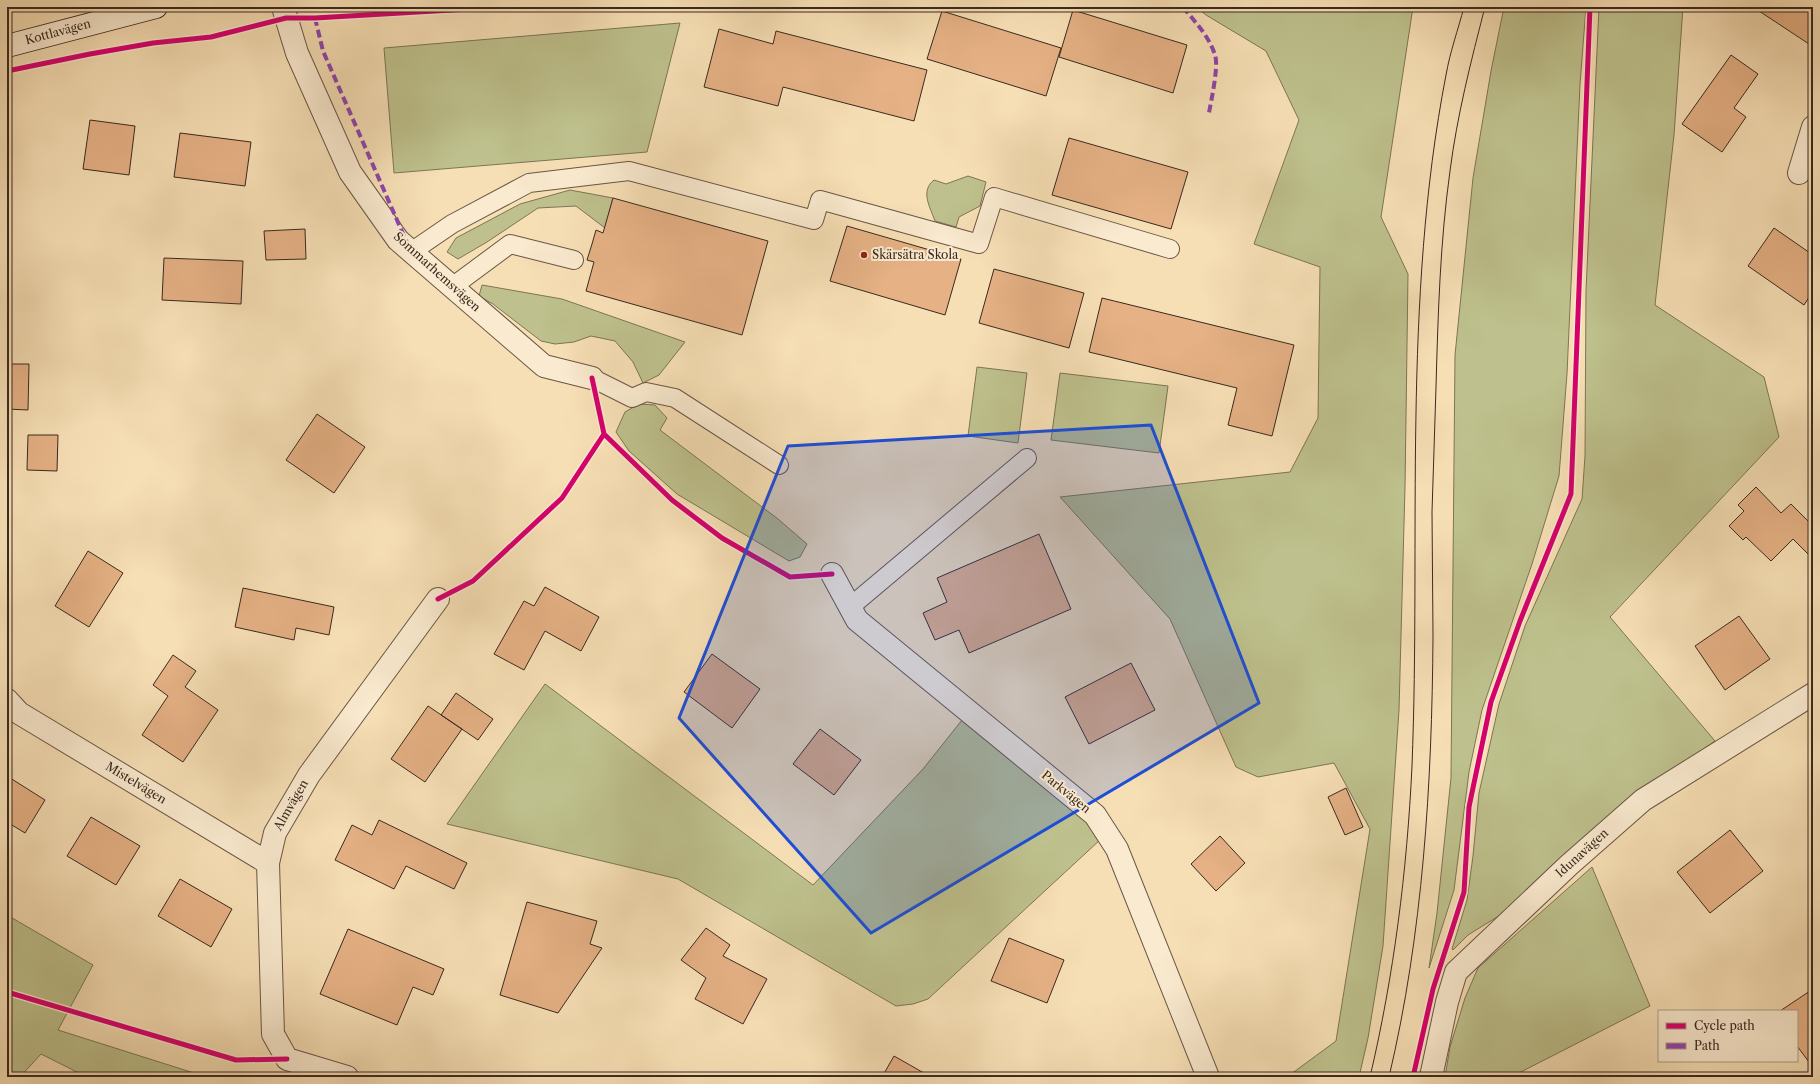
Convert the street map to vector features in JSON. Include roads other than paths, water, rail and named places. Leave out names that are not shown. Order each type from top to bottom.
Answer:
[{"type":"street","name":"Kottlavägen","points":[[7,46],[156,7]]},
{"type":"street","name":"Sommarhemsvägen","points":[[283,7],[297,53],[350,172],[398,240],[544,366],[592,378]]},
{"type":"street","points":[[1799,174],[1813,127]]},
{"type":"street","name":"Parkvägen","points":[[832,574],[856,620],[1095,815],[1117,849],[1208,1077]]},
{"type":"street","name":"Almvägen","points":[[347,1077],[287,1059],[273,1034],[268,863],[275,834],[309,775],[438,599]]},
{"type":"street","name":"Idunavägen","points":[[1431,1077],[1447,1002],[1456,972],[1564,870],[1643,800],[1813,694]]},
{"type":"street","name":"Mistelvägen","points":[[7,700],[19,713],[268,863]]},
{"type":"lane","points":[[411,252],[452,224],[529,183],[629,171],[814,220],[820,200],[980,244],[994,197],[1170,249]]},
{"type":"lane","points":[[452,287],[510,244],[574,260]]},
{"type":"lane","points":[[592,378],[632,398],[646,392],[675,398],[778,466]]},
{"type":"lane","points":[[850,607],[1027,458]]},
{"type":"tram line","points":[[1370,1077],[1393,961],[1403,884],[1410,805],[1414,680],[1416,419],[1418,333],[1423,246],[1432,160],[1446,75],[1464,7]]},
{"type":"tram line","points":[[1389,1077],[1401,1023],[1418,913],[1428,803],[1433,636],[1432,496],[1439,306],[1444,225],[1456,130],[1485,7]]},
{"type":"place","name":"Skärsätra Skola","points":[[864,255]]}]
